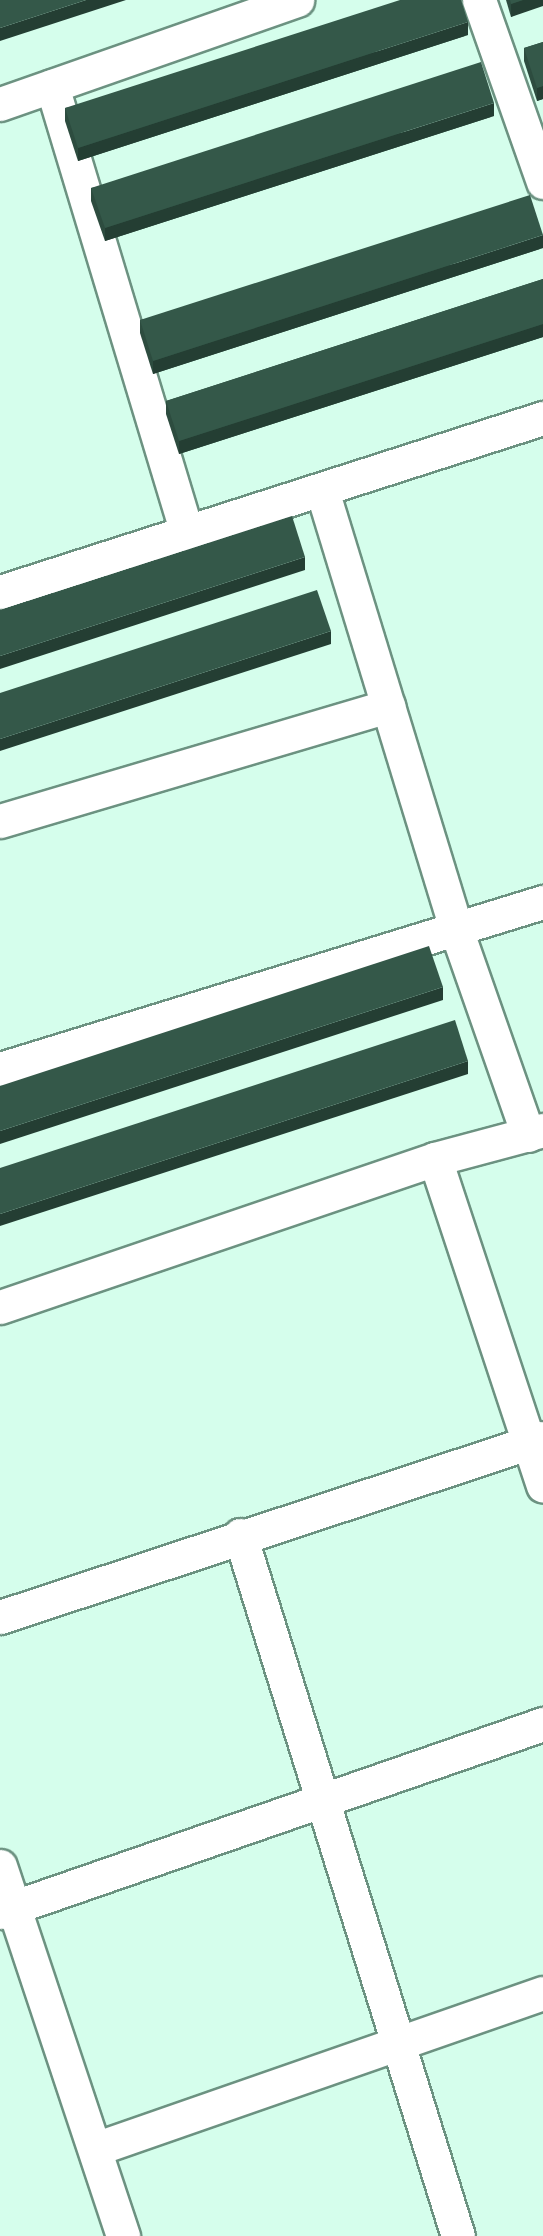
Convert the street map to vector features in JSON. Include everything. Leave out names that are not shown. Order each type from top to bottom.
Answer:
[{"type":"street","points":[[0,104],[297,0]]},
{"type":"street","points":[[480,0],[543,182]]},
{"type":"street","points":[[52,86],[186,530]]},
{"type":"street","points":[[2,585],[322,490],[543,418]]},
{"type":"street","points":[[0,1307],[435,1159],[535,1133],[457,932],[322,490]]},
{"type":"street","points":[[0,821],[388,706]]},
{"type":"street","points":[[0,1069],[457,932],[543,902]]},
{"type":"street","points":[[435,1159],[536,1441],[543,1486]]},
{"type":"street","points":[[0,1617],[240,1535],[536,1441]]},
{"type":"street","points":[[240,1535],[458,2236]]},
{"type":"street","points":[[7,1909],[322,1797],[543,1724]]},
{"type":"street","points":[[0,1866],[7,1909],[95,2149],[123,2236]]},
{"type":"street","points":[[95,2149],[543,1993]]},
{"type":"building","points":[[0,0],[86,0],[0,28]]},
{"type":"building","points":[[400,0],[461,0],[468,22],[78,148],[65,108]]},
{"type":"building","points":[[510,0],[523,0],[511,4]]},
{"type":"building","points":[[543,42],[543,86],[537,88],[524,48]]},
{"type":"building","points":[[481,62],[494,103],[105,228],[91,188]]},
{"type":"building","points":[[530,195],[543,235],[153,361],[140,320]]},
{"type":"building","points":[[543,279],[543,324],[179,441],[166,401]]},
{"type":"building","points":[[292,516],[305,557],[0,656],[0,610]]},
{"type":"building","points":[[317,590],[331,631],[0,739],[0,693]]},
{"type":"building","points":[[429,946],[443,987],[0,1131],[0,1086]]},
{"type":"building","points":[[455,1020],[468,1061],[0,1214],[0,1168]]}]
